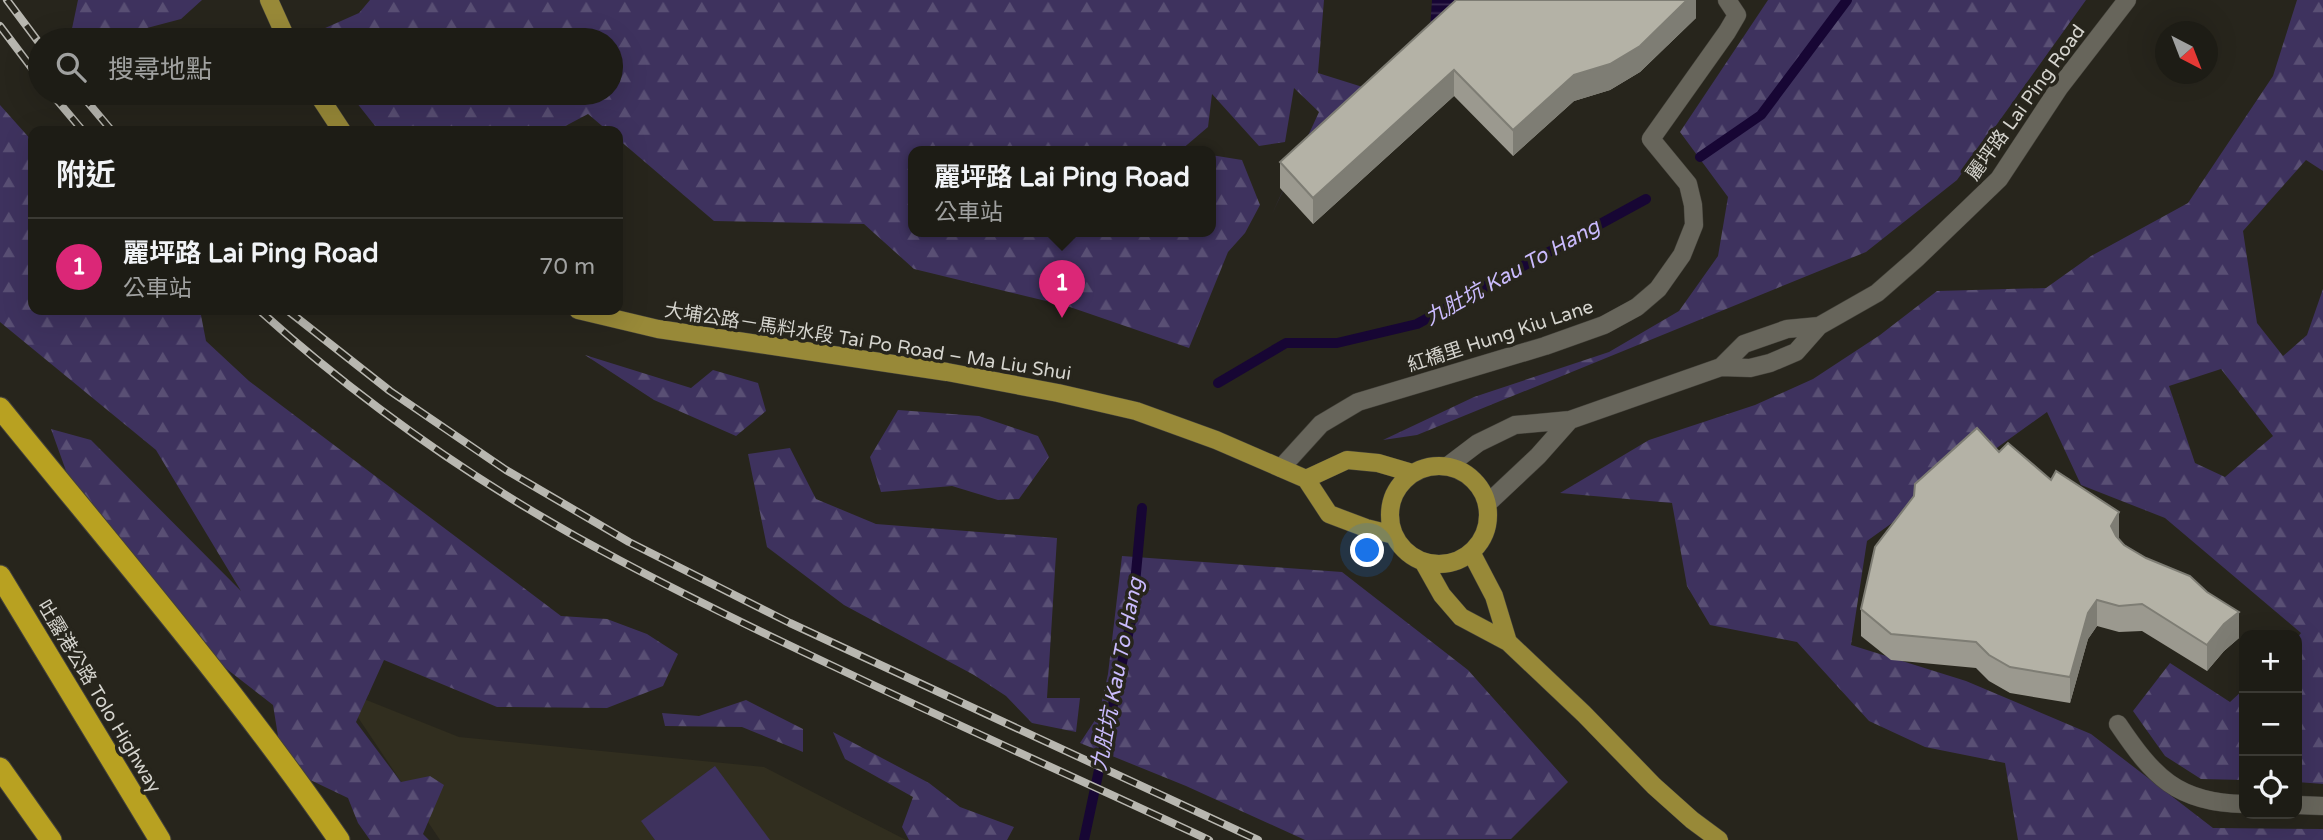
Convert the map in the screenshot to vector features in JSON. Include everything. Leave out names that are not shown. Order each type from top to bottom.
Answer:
[{"type":"highway","points":[[0,408],[106,534],[248,714],[339,840]]},
{"type":"highway","name":"吐露港公路 Tolo Highway","points":[[0,576],[160,840]]},
{"type":"highway","points":[[0,768],[51,840]]},
{"type":"main road","points":[[269,0],[282,28]]},
{"type":"main road","points":[[325,105],[339,126]]},
{"type":"main road","name":"大埔公路－馬料水段 Tai Po Road – Ma Liu Shui","points":[[599,315],[658,329],[947,372],[1136,411],[1216,440],[1306,479]]},
{"type":"main road","points":[[1394,535],[1329,514],[1306,479],[1347,460],[1378,463],[1412,473]]},
{"type":"main road","points":[[1424,563],[1448,563],[1460,559],[1471,552],[1486,530],[1487,504],[1482,492],[1473,479],[1449,465],[1428,467],[1412,473],[1392,499],[1389,515],[1394,535],[1406,552],[1424,563],[1442,595],[1461,617],[1508,642],[1584,714],[1654,786],[1719,840]]},
{"type":"main road","points":[[1471,552],[1494,596],[1508,642]]},
{"type":"street","name":"紅橋里 Hung Kiu Lane","points":[[1281,468],[1321,424],[1358,402],[1545,346],[1604,325],[1637,307],[1658,289],[1682,255],[1694,225],[1688,184],[1651,139],[1737,15],[1727,0]]},
{"type":"street","name":"麗坪路 Lai Ping Road","points":[[1449,465],[1478,443],[1515,425],[1570,420],[1721,367],[1750,368],[1796,352],[1819,326],[1877,293],[1999,179],[2059,88],[2127,0]]},
{"type":"street","name":"麗坪路 Lai Ping Road","points":[[1721,367],[1744,344],[1787,329],[1819,326]]},
{"type":"street","name":"麗坪路 Lai Ping Road","points":[[1487,504],[1538,456],[1570,420]]},
{"type":"street","points":[[2118,724],[2148,764],[2170,785],[2208,800],[2239,803]]},
{"type":"street","points":[[2302,805],[2323,806]]},
{"type":"shaded area","points":[[1432,0],[1497,0],[1430,29]]},
{"type":"shaded area","points":[[339,689],[459,737],[764,767],[906,840],[440,840]]},
{"type":"green space","points":[[78,0],[202,0],[181,19],[147,28],[72,28]]},
{"type":"green space","points":[[370,0],[1324,0],[1318,73],[1385,94],[1289,178],[1272,214],[1319,112],[1294,88],[1285,142],[1259,146],[1212,94],[1208,127],[1186,146],[908,146],[908,237],[1216,237],[1216,156],[1242,160],[1260,205],[1245,233],[1228,252],[1189,348],[1067,306],[914,269],[864,224],[714,221],[623,143],[623,126],[602,126],[588,114],[565,126],[375,126],[358,105],[623,105],[623,28],[325,28],[359,13]]},
{"type":"green space","points":[[1768,0],[2086,0],[1957,180],[1866,252],[1417,435],[1383,440],[1474,397],[1609,352],[1679,311],[1718,256],[1728,197],[1680,132]]},
{"type":"green space","points":[[2297,0],[2323,0],[2323,171],[2306,160],[2243,231],[2257,323],[2283,356],[2307,335],[2323,289],[2323,784],[2302,782],[2302,630],[2297,630],[2165,518],[2081,485],[2047,412],[1867,541],[1851,645],[1966,681],[2091,734],[2213,828],[2323,829],[2323,840],[2018,840],[2005,763],[1925,747],[1869,721],[1797,642],[1710,625],[1687,586],[1672,503],[1560,493],[1649,440],[1755,405],[1813,379],[1880,335],[1937,291],[2046,288],[2091,256],[2188,203],[2273,76]],"holes":[[[2221,369],[2273,436],[2225,477],[2195,463],[2169,386]]]},
{"type":"green space","points":[[0,105],[28,136],[28,315],[201,315],[206,341],[249,381],[561,616],[607,619],[647,634],[678,654],[663,686],[607,708],[497,707],[384,660],[356,722],[401,782],[430,776],[444,785],[423,834],[429,840],[370,840],[358,823],[348,798],[283,767],[273,705],[179,632],[85,524],[51,429],[91,440],[241,591],[156,450],[0,322]]},
{"type":"green space","points":[[585,355],[691,388],[713,370],[758,383],[766,411],[736,436],[654,400]]},
{"type":"green space","points":[[898,410],[979,416],[1038,436],[1049,457],[1019,499],[998,500],[952,486],[881,492],[870,457]]},
{"type":"green space","points":[[790,448],[816,499],[876,524],[1057,538],[1047,698],[1080,698],[1076,732],[1032,723],[1006,696],[974,675],[844,605],[767,547],[748,454]]},
{"type":"green space","points":[[1122,556],[1342,572],[1468,670],[1568,782],[1511,839],[1305,840],[1186,786],[1080,743],[1099,714],[1108,674]]},
{"type":"green space","points":[[2170,663],[2230,702],[2239,694],[2239,780],[2201,779],[2165,756],[2133,711]]},
{"type":"green space","points":[[746,700],[803,729],[803,752],[742,727],[665,726],[662,713],[699,716]]},
{"type":"green space","points":[[833,732],[929,783],[960,807],[1014,827],[1007,840],[909,840],[902,827],[913,797],[845,759]]},
{"type":"green space","points":[[715,766],[770,840],[655,840],[641,821]]},
{"type":"building","points":[[1456,0],[1687,0],[1640,46],[1610,64],[1574,75],[1513,130],[1454,70],[1313,198],[1280,162]]},
{"type":"building","points":[[1977,428],[1999,452],[2008,443],[2051,480],[2056,471],[2119,512],[2111,526],[2124,545],[2146,558],[2190,576],[2207,592],[2239,612],[2224,624],[2207,645],[2142,604],[2119,606],[2097,600],[2088,613],[2070,677],[2010,667],[1989,655],[1976,642],[1891,634],[1861,609],[1875,547],[1914,496],[1915,484]]},
{"type":"waterway","name":"九肚坑 Kau To Hang","points":[[1700,157],[1761,115],[1847,0]]},
{"type":"waterway","name":"九肚坑 Kau To Hang","points":[[1218,383],[1286,343],[1337,343],[1417,324],[1646,199]]},
{"type":"waterway","name":"九肚坑 Kau To Hang","points":[[1084,840],[1132,616],[1142,508]]},
{"type":"railway","points":[[7,0],[28,28]]},
{"type":"railway","points":[[0,26],[28,63]]},
{"type":"railway","points":[[61,105],[79,126]]},
{"type":"railway","points":[[90,105],[108,126]]},
{"type":"railway","points":[[265,315],[386,414],[477,477],[571,534],[781,641],[1209,840]]},
{"type":"railway","points":[[293,315],[390,391],[506,470],[629,542],[790,623],[1258,840]]},
{"type":"place","name":"麗坪路 Lai Ping Road","points":[[1062,318]]}]
